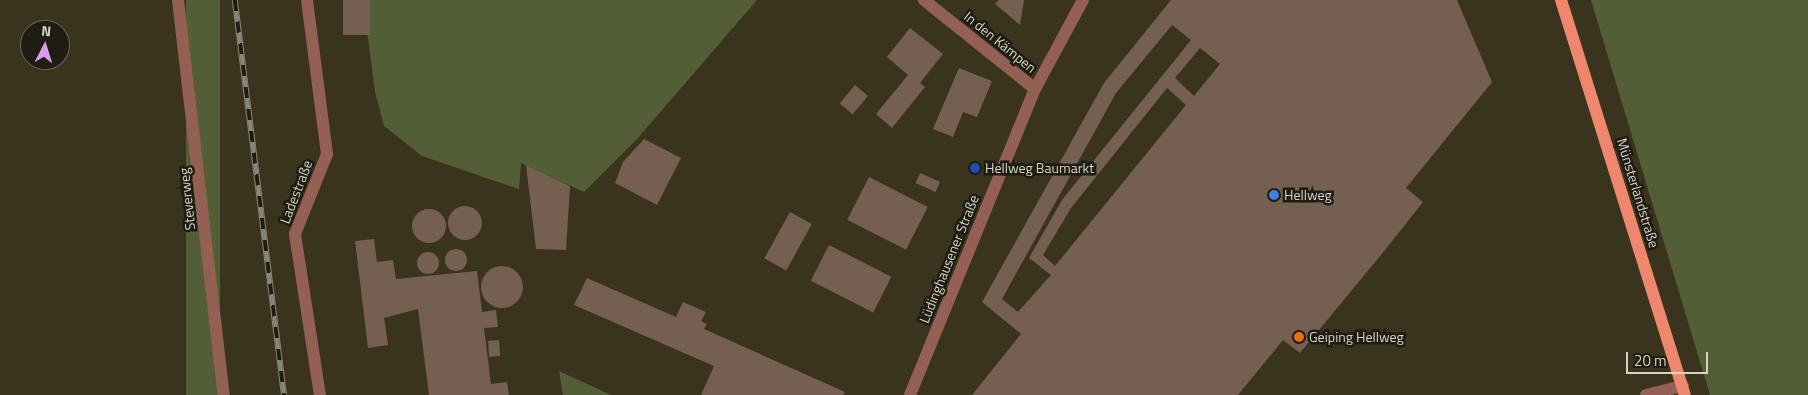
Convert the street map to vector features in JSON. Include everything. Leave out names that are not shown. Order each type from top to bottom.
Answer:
[{"type":"main road","name":"Münsterlandstraße","points":[[1561,0],[1684,391]]},
{"type":"street","name":"Steverweg","points":[[178,0],[224,395]]},
{"type":"street","name":"Ladestraße","points":[[307,0],[327,154],[295,234],[320,395]]},
{"type":"street","name":"In den Kämpen","points":[[924,0],[1035,89]]},
{"type":"street","name":"Lüdinghausener Straße","points":[[910,395],[1035,89],[1083,0]]},
{"type":"street","points":[[1646,395],[1684,391]]},
{"type":"green space","points":[[186,0],[220,0],[220,395],[186,395]]},
{"type":"green space","points":[[363,0],[757,0],[637,139],[584,192],[521,163],[519,189],[422,156],[384,126],[375,92]]},
{"type":"green space","points":[[1591,0],[1808,0],[1808,395],[1710,395]]},
{"type":"green space","points":[[559,371],[611,395],[563,395]]},
{"type":"building","points":[[343,0],[370,0],[370,35],[343,35]]},
{"type":"building","points":[[999,0],[1024,0],[1020,25],[995,4]]},
{"type":"building","name":"Hellweg","points":[[1171,0],[1457,0],[1492,82],[1406,188],[1423,202],[1385,250],[1300,353],[1283,340],[1238,395],[972,395],[1021,334],[982,302],[1104,83]],"holes":[[[1172,25],[1191,40],[1062,200],[1029,258],[1051,275],[1018,312],[1002,299],[1116,93]],[[1200,48],[1220,64],[1194,96],[1175,78]],[[1167,88],[1186,105],[1055,266],[1043,255],[1071,208]]]},
{"type":"building","points":[[910,28],[943,54],[920,83],[925,87],[892,128],[876,114],[908,75],[887,57]]},
{"type":"building","points":[[959,68],[992,81],[977,117],[963,112],[953,137],[933,129]]},
{"type":"building","points":[[855,85],[868,96],[853,114],[840,103]]},
{"type":"building","points":[[644,139],[681,158],[657,205],[615,183],[623,162]]},
{"type":"building","points":[[526,165],[570,186],[566,250],[536,249]]},
{"type":"building","points":[[920,173],[940,182],[936,192],[916,183]]},
{"type":"building","points":[[869,177],[928,207],[906,250],[847,220]]},
{"type":"building","points":[[465,206],[477,211],[482,223],[477,235],[465,240],[453,235],[448,223],[453,211]]},
{"type":"building","points":[[429,209],[441,214],[446,226],[441,238],[429,243],[417,238],[412,226],[417,214]]},
{"type":"building","points":[[790,212],[812,224],[786,270],[764,258]]},
{"type":"building","points":[[374,239],[377,262],[393,260],[396,279],[477,271],[482,312],[496,310],[498,327],[484,328],[491,384],[507,382],[509,395],[429,395],[418,309],[384,318],[388,345],[368,348],[355,241]]},
{"type":"building","points":[[829,245],[891,277],[873,312],[811,281]]},
{"type":"building","points":[[456,249],[464,252],[467,260],[464,268],[456,271],[448,268],[445,260],[448,252]]},
{"type":"building","points":[[428,252],[436,255],[439,263],[436,271],[428,274],[420,271],[417,263],[420,255]]},
{"type":"building","points":[[502,266],[517,272],[523,287],[517,302],[502,308],[487,302],[481,287],[487,272]]},
{"type":"building","points":[[587,278],[676,317],[683,302],[706,312],[701,321],[707,324],[704,329],[845,392],[843,395],[701,395],[714,366],[574,305]]},
{"type":"building","points":[[499,340],[500,356],[489,357],[488,341]]},
{"type":"railway","points":[[235,0],[284,395]]},
{"type":"place","name":"Hellweg Baumarkt","points":[[975,168]]},
{"type":"place","name":"Hellweg","points":[[1274,195]]},
{"type":"place","name":"Geiping Hellweg","points":[[1299,337]]}]
